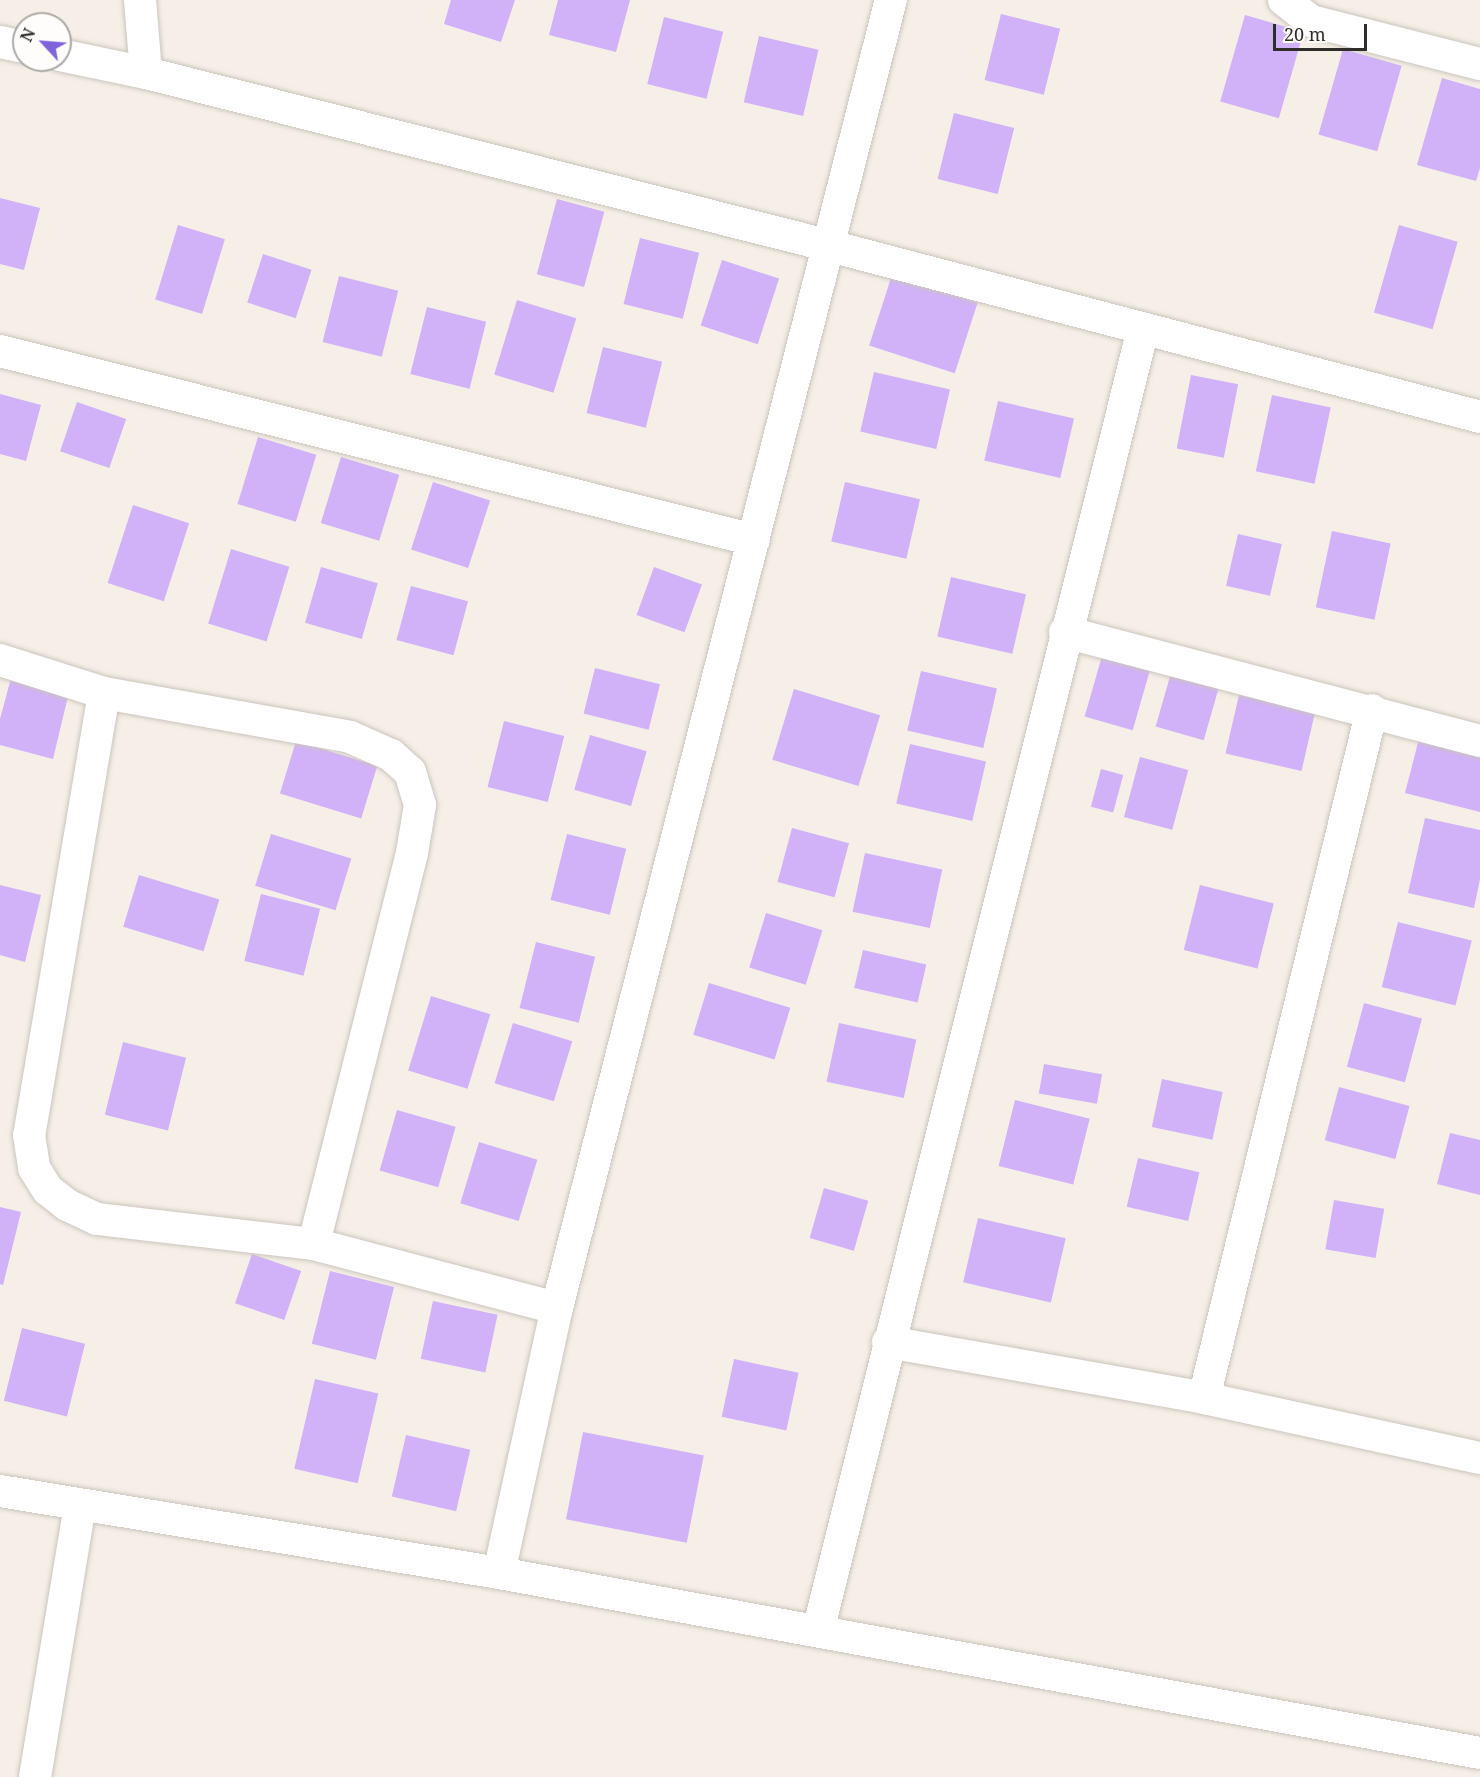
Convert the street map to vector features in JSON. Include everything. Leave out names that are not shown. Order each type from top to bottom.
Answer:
[{"type":"street","points":[[140,0],[146,73]]},
{"type":"street","points":[[499,1573],[557,1308],[754,540],[826,245],[891,0]]},
{"type":"street","points":[[1284,0],[1311,21],[1480,64]]},
{"type":"street","points":[[72,58],[146,73],[826,245],[1480,417]]},
{"type":"street","points":[[818,1631],[1065,632],[1143,329]]},
{"type":"street","points":[[0,351],[754,540]]},
{"type":"street","points":[[1065,632],[1372,710],[1480,741]]},
{"type":"street","points":[[0,660],[104,693],[350,737],[384,750],[410,772],[420,805],[412,853],[314,1244]]},
{"type":"street","points":[[104,693],[29,1135],[34,1168],[48,1190],[67,1205],[97,1219],[314,1244],[557,1308]]},
{"type":"street","points":[[1204,1398],[1372,710]]},
{"type":"street","points":[[888,1342],[1204,1398],[1480,1458]]},
{"type":"street","points":[[0,1491],[499,1573],[1480,1752]]},
{"type":"street","points":[[34,1777],[80,1505]]},
{"type":"building","points":[[451,0],[515,0],[501,42],[444,24]]},
{"type":"building","points":[[558,0],[630,0],[616,52],[549,35]]},
{"type":"building","points":[[1001,14],[1060,29],[1044,95],[985,80]]},
{"type":"building","points":[[1245,15],[1304,32],[1279,118],[1220,102]]},
{"type":"building","points":[[664,17],[723,32],[706,99],[647,84]]},
{"type":"building","points":[[759,36],[818,50],[803,116],[744,102]]},
{"type":"building","points":[[1343,49],[1402,66],[1377,151],[1318,135]]},
{"type":"building","points":[[1442,78],[1480,89],[1480,168],[1476,181],[1417,165]]},
{"type":"building","points":[[954,113],[1014,128],[998,194],[938,179]]},
{"type":"building","points":[[0,198],[40,208],[24,270],[0,264]]},
{"type":"building","points":[[557,199],[604,212],[584,287],[537,274]]},
{"type":"building","points":[[178,225],[225,239],[202,314],[155,300]]},
{"type":"building","points":[[1399,225],[1458,242],[1433,329],[1374,312]]},
{"type":"building","points":[[640,238],[699,253],[683,319],[624,304]]},
{"type":"building","points":[[263,254],[312,270],[296,318],[247,303]]},
{"type":"building","points":[[722,260],[779,279],[758,344],[701,326]]},
{"type":"building","points":[[892,275],[978,303],[955,373],[869,345]]},
{"type":"building","points":[[339,276],[398,291],[382,357],[323,342]]},
{"type":"building","points":[[517,300],[576,318],[553,393],[494,375]]},
{"type":"building","points":[[427,307],[486,322],[469,389],[410,374]]},
{"type":"building","points":[[603,347],[662,362],[646,428],[587,413]]},
{"type":"building","points":[[874,372],[950,390],[936,449],[860,431]]},
{"type":"building","points":[[1191,375],[1238,384],[1224,458],[1177,449]]},
{"type":"building","points":[[0,394],[41,405],[26,461],[0,454]]},
{"type":"building","points":[[1272,395],[1331,407],[1314,484],[1256,471]]},
{"type":"building","points":[[998,401],[1074,419],[1060,478],[984,460]]},
{"type":"building","points":[[77,402],[126,419],[109,468],[60,451]]},
{"type":"building","points":[[258,437],[316,455],[296,522],[238,504]]},
{"type":"building","points":[[341,457],[399,475],[379,541],[321,523]]},
{"type":"building","points":[[433,482],[490,501],[468,568],[411,550]]},
{"type":"building","points":[[845,482],[920,499],[906,559],[831,541]]},
{"type":"building","points":[[133,505],[189,523],[164,601],[108,583]]},
{"type":"building","points":[[1332,531],[1391,543],[1374,620],[1316,607]]},
{"type":"building","points":[[1238,534],[1282,544],[1270,596],[1226,586]]},
{"type":"building","points":[[231,549],[289,567],[267,641],[208,624]]},
{"type":"building","points":[[321,567],[378,583],[362,639],[305,623]]},
{"type":"building","points":[[654,567],[702,584],[684,632],[637,615]]},
{"type":"building","points":[[951,577],[1026,594],[1012,654],[937,636]]},
{"type":"building","points":[[411,586],[468,601],[453,655],[397,640]]},
{"type":"building","points":[[1102,656],[1150,670],[1133,730],[1085,717]]},
{"type":"building","points":[[1173,666],[1221,680],[1204,740],[1156,727]]},
{"type":"building","points":[[595,668],[660,684],[649,730],[584,714]]},
{"type":"building","points":[[921,671],[997,689],[983,748],[907,730]]},
{"type":"building","points":[[11,678],[69,692],[53,759],[0,745],[0,719]]},
{"type":"building","points":[[794,689],[880,715],[858,786],[772,760]]},
{"type":"building","points":[[1239,695],[1315,713],[1302,771],[1226,753]]},
{"type":"building","points":[[504,721],[564,736],[548,802],[488,787]]},
{"type":"building","points":[[590,735],[647,751],[631,806],[574,790]]},
{"type":"building","points":[[1420,735],[1480,750],[1480,812],[1405,793]]},
{"type":"building","points":[[296,741],[377,766],[361,818],[280,794]]},
{"type":"building","points":[[910,744],[986,762],[972,821],[896,803]]},
{"type":"building","points":[[1140,757],[1188,770],[1172,830],[1124,817]]},
{"type":"building","points":[[1101,769],[1123,775],[1113,813],[1091,807]]},
{"type":"building","points":[[1425,818],[1480,830],[1480,879],[1474,908],[1408,893]]},
{"type":"building","points":[[792,828],[849,843],[834,897],[778,882]]},
{"type":"building","points":[[271,834],[351,859],[336,910],[255,886]]},
{"type":"building","points":[[567,834],[626,849],[610,915],[551,900]]},
{"type":"building","points":[[865,853],[942,869],[930,928],[853,912]]},
{"type":"building","points":[[139,875],[219,900],[204,951],[123,927]]},
{"type":"building","points":[[0,885],[41,895],[25,962],[0,955]]},
{"type":"building","points":[[1200,885],[1274,903],[1258,968],[1184,950]]},
{"type":"building","points":[[261,894],[320,909],[303,976],[244,961]]},
{"type":"building","points":[[766,913],[822,930],[806,985],[749,968]]},
{"type":"building","points":[[1398,922],[1472,940],[1456,1005],[1382,987]]},
{"type":"building","points":[[536,942],[595,957],[579,1023],[520,1008]]},
{"type":"building","points":[[863,950],[926,965],[918,1003],[854,988]]},
{"type":"building","points":[[709,983],[790,1008],[774,1059],[693,1035]]},
{"type":"building","points":[[431,996],[490,1014],[467,1089],[408,1071]]},
{"type":"building","points":[[1364,1003],[1422,1019],[1405,1082],[1347,1067]]},
{"type":"building","points":[[513,1023],[572,1041],[554,1101],[495,1083]]},
{"type":"building","points":[[839,1023],[916,1039],[904,1098],[827,1082]]},
{"type":"building","points":[[123,1042],[186,1058],[168,1130],[105,1115]]},
{"type":"building","points":[[1044,1064],[1102,1074],[1097,1104],[1039,1094]]},
{"type":"building","points":[[1162,1079],[1223,1092],[1212,1140],[1152,1127]]},
{"type":"building","points":[[1339,1087],[1410,1106],[1395,1159],[1325,1140]]},
{"type":"building","points":[[1015,1100],[1090,1119],[1073,1185],[999,1166]]},
{"type":"building","points":[[397,1110],[456,1127],[438,1187],[380,1171]]},
{"type":"building","points":[[1450,1133],[1480,1140],[1480,1195],[1437,1184]]},
{"type":"building","points":[[479,1142],[537,1160],[519,1221],[460,1203]]},
{"type":"building","points":[[1138,1158],[1199,1172],[1188,1221],[1127,1207]]},
{"type":"building","points":[[824,1188],[868,1201],[854,1251],[810,1238]]},
{"type":"building","points":[[1334,1200],[1384,1209],[1376,1258],[1325,1249]]},
{"type":"building","points":[[0,1207],[21,1212],[3,1285],[0,1284]]},
{"type":"building","points":[[978,1218],[1066,1238],[1051,1303],[963,1282]]},
{"type":"building","points":[[252,1254],[301,1271],[284,1320],[235,1303]]},
{"type":"building","points":[[330,1271],[394,1287],[376,1360],[312,1344]]},
{"type":"building","points":[[433,1301],[498,1315],[485,1372],[421,1359]]},
{"type":"building","points":[[22,1328],[85,1344],[67,1416],[4,1401]]},
{"type":"building","points":[[734,1359],[799,1373],[786,1430],[722,1417]]},
{"type":"building","points":[[315,1379],[378,1394],[358,1483],[294,1469]]},
{"type":"building","points":[[583,1432],[704,1455],[687,1543],[566,1519]]},
{"type":"building","points":[[406,1435],[470,1450],[456,1511],[392,1496]]}]
